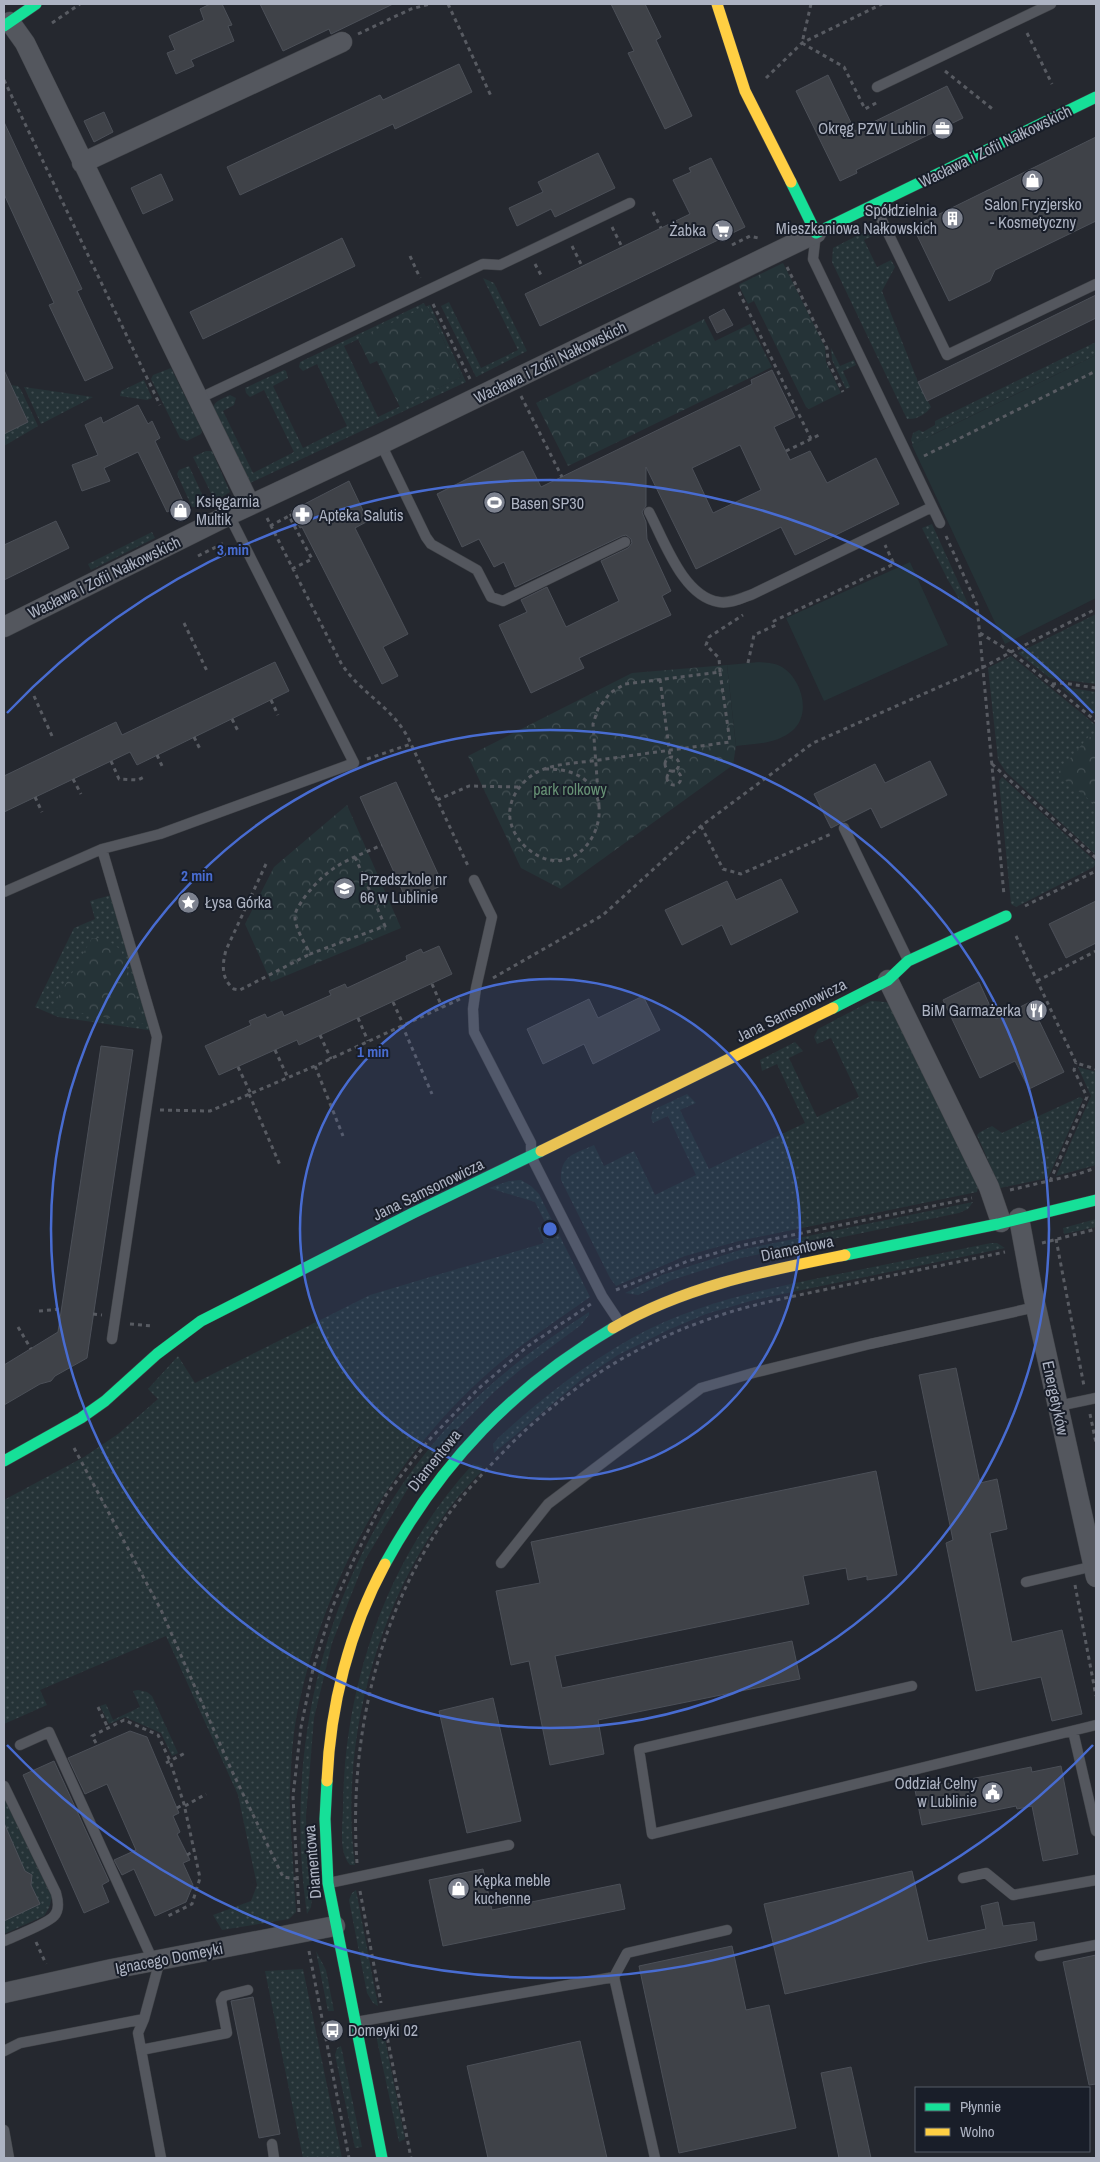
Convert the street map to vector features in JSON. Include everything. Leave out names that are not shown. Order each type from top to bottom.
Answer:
[{"type":"street","points":[[36,4],[7,24],[25,42],[82,163],[250,505]]},
{"type":"street","points":[[717,4],[745,91],[816,233]]},
{"type":"street","points":[[82,163],[342,42]]},
{"type":"street","name":"Wacława i Zofii Nałkowskich","points":[[4,627],[229,515],[731,276],[1096,96]]},
{"type":"street","name":"Jana Samsonowicza","points":[[4,1461],[63,1428],[105,1401],[157,1354],[201,1320],[312,1263],[888,980],[908,961],[1006,916]]},
{"type":"street","name":"Energetyków","points":[[888,980],[991,1194],[1010,1220],[1024,1248],[1095,1571]]},
{"type":"street","name":"Diamentowa","points":[[382,2158],[328,1883],[324,1850],[327,1752],[334,1710],[351,1642],[376,1578],[407,1522],[446,1467],[501,1410],[563,1358],[620,1324],[661,1303],[744,1276],[1096,1200]]},
{"type":"street","name":"Ignacego Domeyki","points":[[4,1993],[156,1960],[335,1926]]},
{"type":"lane","points":[[877,87],[1051,4]]},
{"type":"lane","points":[[198,399],[483,264],[500,266],[630,203]]},
{"type":"lane","points":[[875,205],[947,355],[1096,284]]},
{"type":"lane","points":[[816,233],[813,259],[940,523]]},
{"type":"lane","points":[[381,444],[431,544],[477,570],[491,597],[503,601],[625,542]]},
{"type":"lane","points":[[650,512],[684,580],[708,599],[719,602],[733,601],[753,594],[932,507]]},
{"type":"lane","points":[[4,892],[102,849],[160,834],[354,763],[251,566],[229,515]]},
{"type":"lane","points":[[844,828],[908,961]]},
{"type":"lane","points":[[102,849],[157,1037],[112,1339]]},
{"type":"lane","points":[[474,880],[492,917],[476,988],[473,1008],[474,1032],[531,1143],[531,1156],[602,1296],[620,1324]]},
{"type":"lane","points":[[501,1563],[548,1504],[701,1388],[753,1372],[1036,1307]]},
{"type":"lane","points":[[1058,1406],[1092,1399]]},
{"type":"lane","points":[[1026,1582],[1095,1571]]},
{"type":"lane","points":[[912,1686],[639,1749],[652,1834],[1096,1725]]},
{"type":"lane","points":[[1073,1731],[1096,1831]]},
{"type":"lane","points":[[20,1746],[50,1732],[156,1960],[144,2019],[138,2033],[161,2158]]},
{"type":"lane","points":[[4,1786],[56,1893],[58,1908],[55,1916],[48,1921],[4,1941]]},
{"type":"lane","points":[[328,1883],[509,1844]]},
{"type":"lane","points":[[963,1878],[986,1874],[1013,1895],[1096,1880]]},
{"type":"lane","points":[[655,2158],[614,1977],[627,1952],[728,1930]]},
{"type":"lane","points":[[1040,1956],[1096,1945]]},
{"type":"lane","points":[[355,2022],[614,1977]]},
{"type":"lane","points":[[141,2050],[227,2033],[220,2001],[224,1996],[248,1990]]},
{"type":"lane","points":[[4,2051],[20,2043],[144,2019]]},
{"type":"lane","points":[[4,2130],[9,2158]]},
{"type":"lane","points":[[272,2144],[274,2158]]},
{"type":"path","points":[[342,42],[411,9],[430,4]]},
{"type":"path","points":[[448,4],[491,96]]},
{"type":"path","points":[[802,43],[811,4]]},
{"type":"path","points":[[745,91],[756,88],[802,43],[882,4]]},
{"type":"path","points":[[1025,30],[1052,84]]},
{"type":"path","points":[[802,43],[844,66],[865,108],[883,100]]},
{"type":"path","points":[[936,75],[945,71],[995,111]]},
{"type":"path","points":[[4,80],[160,406]]},
{"type":"path","points":[[652,212],[661,228]]},
{"type":"path","points":[[608,220],[622,247]]},
{"type":"path","points":[[568,239],[582,266]]},
{"type":"path","points":[[779,251],[827,348],[828,361],[843,392]]},
{"type":"path","points":[[410,256],[472,382]]},
{"type":"path","points":[[532,257],[542,277]]},
{"type":"path","points":[[731,276],[811,438]]},
{"type":"path","points":[[919,458],[1096,371]]},
{"type":"path","points":[[525,403],[562,477]]},
{"type":"path","points":[[786,451],[821,434]]},
{"type":"path","points":[[270,526],[291,515],[312,559],[292,569]]},
{"type":"path","points":[[940,523],[977,605],[1006,916],[1076,1063],[1074,1070],[1087,1096],[1050,1181]]},
{"type":"path","points":[[748,663],[754,636],[776,625],[774,621],[894,564],[885,546]]},
{"type":"path","points":[[285,556],[346,671],[355,682],[390,711],[405,730],[474,880]]},
{"type":"path","points":[[147,1109],[210,1111],[331,1059],[468,995],[476,988],[603,915],[701,826],[814,743],[982,668],[1096,610]]},
{"type":"path","points":[[184,623],[207,671]]},
{"type":"path","points":[[980,633],[1011,652],[1096,721]]},
{"type":"path","points":[[660,679],[621,686],[610,693],[594,716],[596,761],[599,806],[596,832],[586,846],[569,858],[560,860],[546,859],[524,846],[513,829],[510,809],[513,798],[530,777],[545,769],[596,761],[670,750],[730,742],[720,672],[660,679]]},
{"type":"path","points":[[660,679],[670,750],[670,756],[664,762],[666,769],[672,771],[679,773],[681,777],[676,785],[669,783],[667,779],[667,774],[672,771],[678,767],[678,760],[670,756]]},
{"type":"path","points":[[1051,684],[1063,683],[1096,688]]},
{"type":"path","points":[[34,696],[52,736]]},
{"type":"path","points":[[271,700],[278,715]]},
{"type":"path","points":[[232,719],[239,733]]},
{"type":"path","points":[[194,737],[200,751]]},
{"type":"path","points":[[366,759],[411,744]]},
{"type":"path","points":[[157,755],[163,768]]},
{"type":"path","points":[[111,761],[119,778],[138,780],[144,777]]},
{"type":"path","points":[[992,763],[1096,858]]},
{"type":"path","points":[[545,769],[561,770],[582,779],[593,790],[599,806]]},
{"type":"path","points":[[73,779],[80,794]]},
{"type":"path","points":[[437,800],[469,786],[520,787]]},
{"type":"path","points":[[35,797],[42,812]]},
{"type":"path","points":[[701,826],[723,870],[741,874],[844,828]]},
{"type":"path","points":[[310,954],[297,925],[295,914],[311,890],[331,868],[382,845]]},
{"type":"path","points":[[266,864],[226,950],[223,961],[225,978],[234,989],[240,990],[310,954],[385,926],[355,857]]},
{"type":"path","points":[[1006,916],[1096,871]]},
{"type":"path","points":[[1037,981],[1096,951]]},
{"type":"path","points":[[432,984],[442,1007]]},
{"type":"path","points":[[393,1002],[432,1094]]},
{"type":"path","points":[[358,1018],[368,1041]]},
{"type":"path","points":[[320,1035],[331,1059]]},
{"type":"path","points":[[275,1050],[288,1078]]},
{"type":"path","points":[[1076,1063],[1096,1069]]},
{"type":"path","points":[[315,1066],[343,1136]]},
{"type":"path","points":[[238,1067],[280,1166]]},
{"type":"path","points":[[300,1910],[293,1796],[301,1727],[313,1669],[332,1608],[386,1495],[428,1442],[478,1389],[528,1346],[602,1296],[688,1261],[744,1245],[991,1194],[1050,1181],[1096,1168]]},
{"type":"path","points":[[411,2158],[358,1878],[355,1829],[364,1718],[374,1671],[412,1573],[437,1530],[475,1480],[529,1427],[572,1391],[615,1362],[669,1334],[702,1321],[782,1299],[1024,1248],[1096,1229]]},
{"type":"path","points":[[1056,1239],[1092,1399],[1096,1444]]},
{"type":"path","points":[[39,1311],[61,1309]]},
{"type":"path","points":[[135,1324],[154,1326]]},
{"type":"path","points":[[18,1327],[31,1349]]},
{"type":"path","points":[[63,1428],[133,1554],[161,1610],[230,1769],[283,1877],[297,1879]]},
{"type":"path","points":[[98,1707],[108,1728]]},
{"type":"path","points":[[96,1743],[92,1736],[101,1734],[124,1720],[158,1736],[184,1805],[200,1878],[192,1904],[166,1917]]},
{"type":"path","points":[[168,1762],[187,1752]]},
{"type":"path","points":[[177,1808],[206,1794]]},
{"type":"path","points":[[187,1855],[194,1851]]},
{"type":"path","points":[[310,1951],[324,2033],[350,2158]]},
{"type":"path","points":[[41,1953],[48,1969]]},
{"type":"green space","points":[[872,228],[877,229],[878,233],[864,240],[877,267],[891,260],[895,267],[882,291],[918,382],[931,407],[924,414],[914,419],[907,419],[832,262],[833,248]]},
{"type":"green space","points":[[783,263],[825,347],[826,362],[841,393],[809,409],[806,407],[754,301],[748,304],[739,286]]},
{"type":"green space","points":[[483,278],[494,283],[527,351],[476,377],[441,306],[449,302],[481,368],[518,350]]},
{"type":"green space","points":[[424,303],[426,307],[344,346],[378,417],[461,377],[427,306],[430,305],[466,382],[250,483],[213,410],[216,402],[230,395],[236,398],[234,405],[223,411],[253,473],[294,452],[264,390],[250,397],[246,393],[245,388],[284,370],[286,371],[288,378],[273,386],[303,448],[347,426],[317,364],[303,371],[299,367],[300,362]]},
{"type":"green space","points":[[427,306],[461,377],[400,407],[377,361],[370,364],[358,339]]},
{"type":"green space","points":[[704,319],[715,341],[750,324],[772,367],[568,466],[536,403]]},
{"type":"green space","points":[[1096,342],[1096,355],[932,435],[917,455],[911,440],[913,433],[919,430],[923,432],[935,425],[935,421]]},
{"type":"green space","points":[[831,348],[840,366],[854,360],[856,365],[843,371],[850,387],[846,389],[832,360]]},
{"type":"green space","points":[[1096,355],[1096,598],[1005,644],[912,445]]},
{"type":"green space","points":[[171,368],[202,430],[201,434],[187,441],[180,438],[151,379],[153,375]]},
{"type":"green space","points":[[144,380],[152,398],[147,400],[120,396],[121,391]]},
{"type":"green space","points":[[10,385],[18,386],[21,390],[38,426],[4,446],[4,434],[28,421],[15,394],[4,399],[4,388]]},
{"type":"green space","points":[[24,387],[93,397],[41,424]]},
{"type":"green space","points":[[206,451],[212,451],[230,492],[215,501],[193,457]]},
{"type":"green space","points":[[189,466],[207,505],[202,507],[192,507],[177,474],[179,470]]},
{"type":"green space","points":[[932,524],[969,606],[965,609],[922,528]]},
{"type":"green space","points":[[152,532],[155,538],[91,570],[88,564]]},
{"type":"green space","points":[[910,562],[948,645],[824,701],[786,618]]},
{"type":"green space","points":[[1096,614],[1096,684],[1050,678],[1018,653]]},
{"type":"green space","points":[[1011,656],[1096,725],[1096,855],[1006,772],[998,760],[988,668]]},
{"type":"green space","points":[[759,662],[782,667],[795,680],[802,698],[802,716],[792,731],[779,739],[765,743],[736,746],[727,665]]},
{"type":"green space","name":"park rolkowy","points":[[727,665],[736,746],[733,765],[561,889],[521,868],[468,756],[632,673]]},
{"type":"green space","points":[[1062,688],[1096,692],[1096,715]]},
{"type":"green space","points":[[1089,736],[1096,742],[1096,805],[1057,774]]},
{"type":"green space","points":[[1002,777],[1096,862],[1094,867],[1016,907],[1011,904],[999,781]]},
{"type":"green space","points":[[347,805],[401,928],[271,982],[245,924],[274,867]]},
{"type":"green space","points":[[115,894],[155,1031],[58,1017],[35,1007],[74,928],[95,919],[90,901]]},
{"type":"green space","points":[[92,938],[105,938],[121,950],[145,1024],[52,1008]]},
{"type":"green space","points":[[871,1001],[886,1002],[896,1011],[978,1187],[977,1192],[739,1241],[685,1256],[616,1286],[610,1278],[561,1180],[561,1172],[566,1160],[575,1153],[594,1145],[604,1166],[634,1151],[655,1195],[696,1175],[668,1116],[653,1123],[651,1118],[653,1110],[687,1094],[696,1103],[680,1110],[709,1169],[805,1123],[777,1064],[762,1071],[760,1060],[795,1042],[803,1051],[789,1058],[817,1117],[859,1097],[831,1038],[817,1044],[814,1037],[818,1029]]},
{"type":"green space","points":[[1078,1067],[1096,1072],[1096,1165],[1056,1176],[1091,1096]]},
{"type":"green space","points":[[1080,1097],[1083,1099],[1048,1178],[1000,1188],[977,1135],[992,1126],[1002,1133]]},
{"type":"green space","points":[[521,1180],[539,1194],[590,1297],[512,1353],[451,1409],[418,1447],[389,1488],[363,1531],[341,1576],[322,1622],[307,1670],[296,1719],[290,1801],[296,1912],[289,1919],[222,1930],[213,1915],[251,1901],[257,1885],[238,1795],[166,1636],[40,1690],[47,1705],[4,1724],[4,1500],[84,1457],[118,1434],[158,1399],[148,1389],[178,1356],[195,1383],[370,1295],[544,1243],[538,1228],[546,1224],[535,1202],[489,1188],[509,1181]]},
{"type":"green space","points":[[973,1202],[968,1209],[959,1213],[741,1258],[672,1280],[638,1295],[625,1293],[662,1275],[740,1250]]},
{"type":"green space","points":[[1096,1219],[1096,1227],[1064,1234],[1063,1228]]},
{"type":"green space","points":[[997,1243],[1005,1248],[754,1300],[706,1314],[668,1330],[618,1355],[582,1379],[494,1453],[493,1444],[499,1437],[562,1384],[596,1360],[655,1326],[703,1307],[778,1287]]},
{"type":"green space","points":[[589,1312],[589,1315],[581,1325],[520,1370],[494,1392],[442,1445],[407,1490],[365,1560],[332,1643],[314,1718],[306,1816],[307,1863],[312,1898],[311,1907],[307,1914],[301,1848],[302,1781],[310,1715],[325,1650],[347,1588],[375,1528],[411,1472],[454,1420],[518,1362],[552,1336]]},
{"type":"green space","points":[[473,1464],[482,1466],[481,1472],[448,1511],[419,1555],[395,1603],[376,1655],[362,1708],[354,1762],[351,1814],[355,1865],[350,1865],[344,1853],[342,1838],[345,1760],[362,1668],[376,1624],[395,1580],[417,1539],[443,1500]]},
{"type":"green space","points":[[133,1691],[147,1692],[152,1696],[178,1753],[172,1756],[161,1733],[125,1717],[109,1724],[100,1706],[106,1704],[113,1720],[140,1707]]},
{"type":"green space","points":[[4,1798],[52,1897],[49,1908],[44,1916],[4,1934]]},
{"type":"green space","points":[[356,1890],[378,2006],[373,2003],[367,1993],[349,1900],[352,1893]]},
{"type":"green space","points":[[316,1951],[326,1970],[334,2011],[328,2011]]},
{"type":"green space","points":[[303,1969],[342,2158],[303,2158],[265,1971]]},
{"type":"green space","points":[[383,2029],[405,2139],[399,2142],[377,2040],[378,2034]]},
{"type":"green space","points":[[341,2046],[362,2147],[355,2148],[335,2055],[337,2048]]},
{"type":"building","points":[[210,4],[222,4],[232,25],[228,26],[234,41],[191,60],[194,66],[176,74],[167,53],[175,50],[169,36],[204,20],[200,9]]},
{"type":"building","points":[[260,4],[393,4],[331,34],[329,29],[283,51]]},
{"type":"building","points":[[611,4],[645,4],[661,37],[656,40],[692,116],[665,129],[628,53],[634,51]]},
{"type":"building","points":[[459,64],[472,92],[395,129],[393,124],[240,195],[227,167],[380,95],[383,100]]},
{"type":"building","points":[[828,75],[855,131],[947,86],[963,118],[856,170],[857,173],[840,181],[796,91]]},
{"type":"building","points":[[104,112],[113,132],[94,142],[84,121]]},
{"type":"building","points":[[4,122],[82,289],[77,291],[113,368],[85,381],[49,305],[54,303],[4,194]]},
{"type":"building","points":[[1096,137],[1096,221],[995,270],[990,281],[949,301],[913,227]]},
{"type":"building","points":[[598,153],[615,188],[555,217],[551,209],[517,226],[509,208],[543,192],[538,182]]},
{"type":"building","points":[[711,158],[745,227],[540,326],[525,294],[690,214],[673,180],[691,172],[689,168]]},
{"type":"building","points":[[161,174],[173,200],[143,214],[131,188]]},
{"type":"building","points":[[342,238],[355,266],[203,339],[190,312]]},
{"type":"building","points":[[1096,295],[1096,318],[927,401],[918,382]]},
{"type":"building","points":[[724,309],[733,325],[717,333],[709,317]]},
{"type":"building","points":[[4,370],[28,422],[4,434]]},
{"type":"building","points":[[772,370],[795,417],[774,427],[790,460],[810,451],[827,483],[876,458],[899,504],[795,555],[781,527],[696,569],[646,467],[646,506],[642,512],[646,522],[647,539],[671,591],[662,596],[671,615],[579,658],[584,668],[531,693],[499,625],[527,612],[521,600],[547,587],[566,627],[619,601],[601,561],[628,548],[632,543],[631,539],[626,535],[622,536],[515,587],[504,562],[494,567],[479,539],[462,547],[437,494],[523,451],[541,487],[752,384],[751,380]],"holes":[[[740,445],[761,490],[713,513],[692,468]]]},
{"type":"building","points":[[138,405],[148,424],[152,421],[160,438],[155,441],[184,503],[167,512],[138,452],[104,468],[110,481],[82,491],[72,465],[98,455],[85,425],[101,417],[103,423]]},
{"type":"building","points":[[349,481],[368,521],[355,528],[408,634],[383,647],[398,676],[382,684],[302,527],[300,528],[291,511]]},
{"type":"building","points":[[56,521],[69,548],[4,580],[4,545]]},
{"type":"building","points":[[275,662],[289,691],[137,765],[130,752],[4,812],[4,776],[116,722],[122,735]]},
{"type":"building","points":[[930,761],[947,795],[881,828],[871,808],[831,828],[814,794],[875,764],[885,783]]},
{"type":"building","points":[[396,782],[443,885],[407,901],[360,797]]},
{"type":"building","points":[[781,879],[798,912],[731,945],[722,925],[682,945],[665,910],[727,881],[736,900]]},
{"type":"building","points":[[1096,901],[1096,943],[1066,958],[1049,924]]},
{"type":"building","points":[[439,946],[452,974],[299,1045],[297,1040],[219,1075],[205,1046],[251,1025],[249,1021],[265,1014],[267,1018],[282,1011],[284,1016],[331,995],[329,991],[345,984],[347,988],[407,960],[406,956],[421,949],[423,953]]},
{"type":"building","points":[[979,982],[996,1019],[1030,1002],[1064,1072],[1029,1089],[1015,1061],[980,1078],[943,1000]]},
{"type":"building","points":[[643,996],[660,1030],[593,1064],[584,1044],[543,1064],[527,1029],[589,999],[598,1018]]},
{"type":"building","points":[[101,1046],[133,1050],[87,1358],[55,1376],[51,1381],[40,1384],[4,1405],[4,1365],[58,1332]]},
{"type":"building","points":[[956,1368],[980,1483],[997,1479],[1007,1529],[990,1533],[1012,1642],[1062,1630],[1082,1714],[1052,1721],[1041,1677],[976,1691],[946,1543],[953,1540],[919,1375]]},
{"type":"building","points":[[876,1471],[897,1575],[867,1580],[867,1576],[848,1580],[846,1568],[803,1576],[809,1604],[555,1656],[562,1688],[792,1641],[800,1679],[598,1720],[604,1754],[550,1765],[529,1661],[511,1665],[496,1591],[540,1583],[531,1542]]},
{"type":"building","points":[[493,1698],[521,1821],[467,1833],[439,1711]]},
{"type":"building","points":[[130,1731],[147,1737],[179,1813],[173,1816],[180,1832],[177,1834],[190,1860],[183,1863],[193,1885],[186,1902],[155,1916],[134,1869],[122,1875],[114,1860],[136,1850],[107,1784],[85,1794],[68,1758]]},
{"type":"building","points":[[54,1761],[109,1881],[102,1885],[109,1902],[84,1913],[23,1775]]},
{"type":"building","points":[[1061,1766],[1078,1854],[1043,1861],[1032,1806],[1017,1809],[1016,1806],[922,1825],[915,1790],[1031,1767],[1032,1772]]},
{"type":"building","points":[[4,1823],[25,1871],[32,1875],[31,1885],[40,1904],[4,1921]]},
{"type":"building","points":[[483,1869],[492,1910],[620,1884],[625,1909],[443,1946],[429,1880]]},
{"type":"building","points":[[912,1871],[928,1941],[986,1929],[981,1906],[998,1902],[1003,1926],[1034,1922],[1037,1940],[927,1962],[785,1994],[764,1904]]},
{"type":"building","points":[[732,1946],[746,2010],[769,2005],[796,2128],[679,2153],[639,1966]]},
{"type":"building","points":[[1096,1955],[1096,2084],[1089,2085],[1063,1962]]},
{"type":"building","points":[[253,1997],[280,2134],[259,2138],[231,2001]]},
{"type":"building","points":[[580,2041],[607,2158],[488,2158],[467,2066]]},
{"type":"building","points":[[851,2067],[871,2158],[839,2158],[821,2073]]},
{"type":"traffic: fast","points":[[4,26],[36,4]]},
{"type":"traffic: fast","points":[[791,182],[816,233],[1096,97]]},
{"type":"traffic: fast","points":[[833,1008],[888,980],[908,961],[1006,916]]},
{"type":"traffic: fast","points":[[4,1461],[81,1418],[105,1401],[157,1354],[201,1321],[413,1213],[541,1151]]},
{"type":"traffic: fast","points":[[845,1255],[998,1224],[1096,1200]]},
{"type":"traffic: fast","points":[[385,1564],[430,1492],[482,1430],[543,1375],[613,1328]]},
{"type":"traffic: fast","points":[[327,1781],[325,1819],[328,1883],[382,2158]]},
{"type":"traffic: slow","points":[[717,4],[745,91],[791,182]]},
{"type":"traffic: slow","points":[[541,1151],[833,1008]]},
{"type":"traffic: slow","points":[[613,1328],[640,1313],[697,1291],[755,1274],[845,1255]]},
{"type":"traffic: slow","points":[[327,1781],[332,1725],[344,1670],[361,1615],[385,1564]]},
{"type":"place","name":"Okręg PZW Lublin","points":[[942,128]]},
{"type":"place","name":"Salon Fryzjersko - Kosmetyczny","points":[[1033,180]]},
{"type":"place","name":"Spółdzielnia Mieszkaniowa Nałkowskich","points":[[953,219]]},
{"type":"place","name":"Żabka","points":[[722,230]]},
{"type":"place","name":"Basen SP30","points":[[495,503]]},
{"type":"place","name":"Księgarnia Multik","points":[[180,510]]},
{"type":"place","name":"Apteka Salutis","points":[[303,515]]},
{"type":"place","name":"Przedszkole nr 66 w Lublinie","points":[[344,888]]},
{"type":"place","name":"Łysa Górka","points":[[189,902]]},
{"type":"place","name":"BiM Garmażerka","points":[[1037,1010]]},
{"type":"place","name":"Oddział Celny w Lublinie","points":[[993,1792]]},
{"type":"place","name":"Kępka meble kuchenne","points":[[458,1889]]},
{"type":"place","name":"Domeyki 02","points":[[332,2030]]}]
